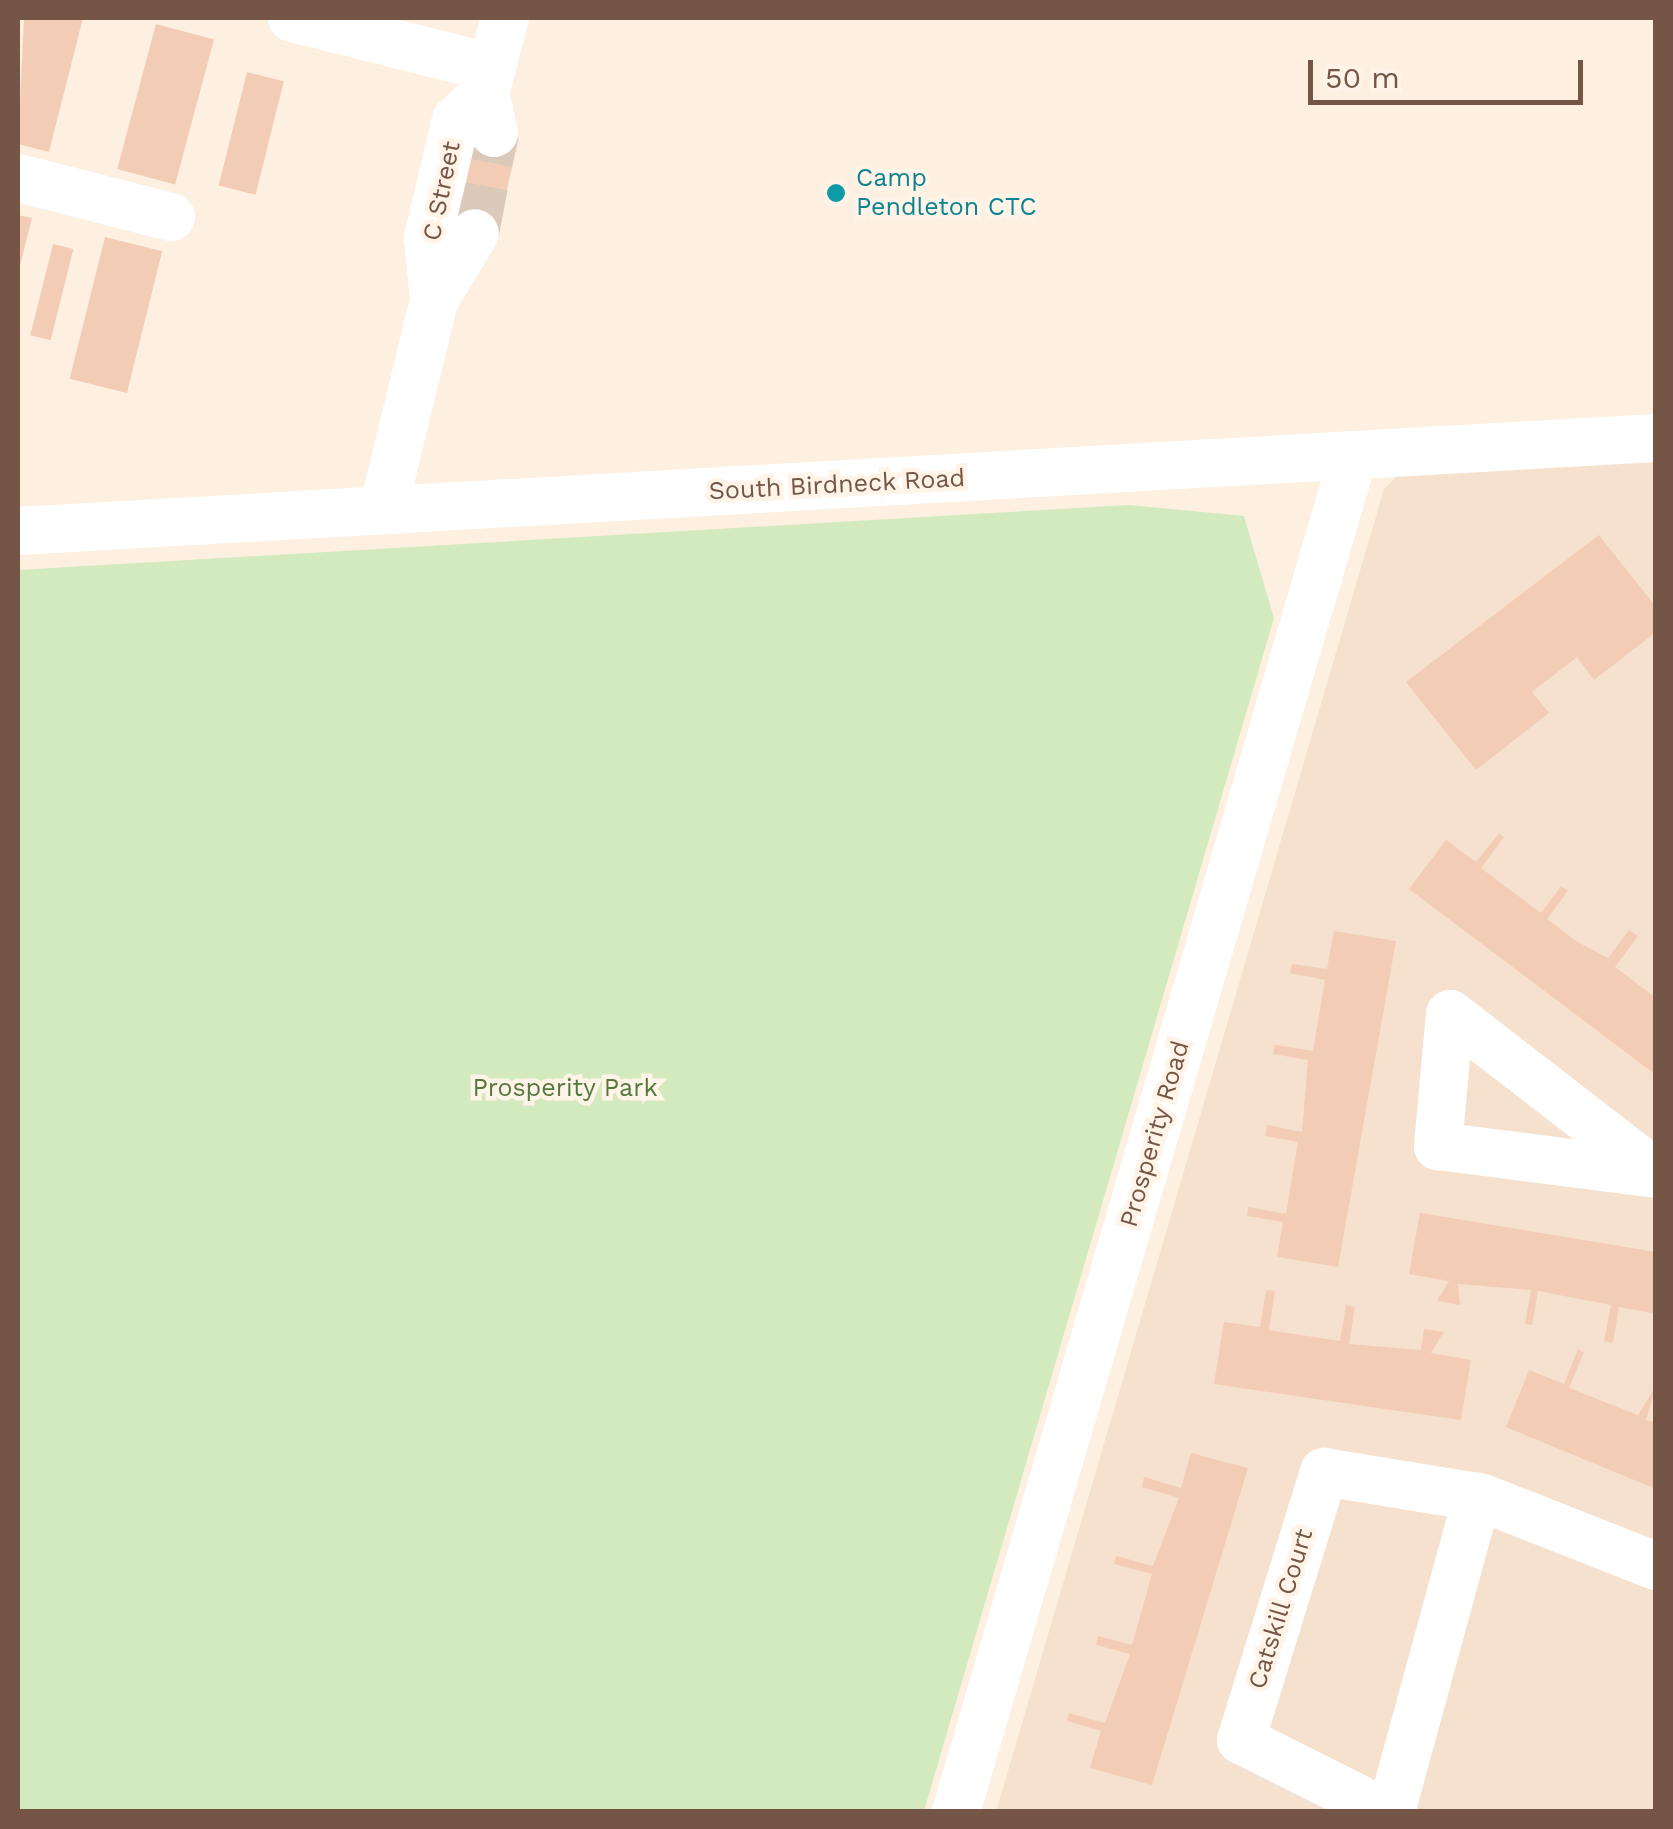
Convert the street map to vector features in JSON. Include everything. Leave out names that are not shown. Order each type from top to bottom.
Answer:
[{"type":"street","points":[[292,18],[491,98]]},
{"type":"street","name":"C Street","points":[[434,301],[428,238],[456,120],[491,98],[505,18]]},
{"type":"street","points":[[18,178],[171,217]]},
{"type":"street","name":"C Street","points":[[382,510],[434,301],[476,233]]},
{"type":"street","name":"South Birdneck Road","points":[[18,531],[1656,438]]},
{"type":"street","name":"Prosperity Road","points":[[956,1812],[1354,457]]},
{"type":"street","points":[[1450,1014],[1656,1173],[1438,1146],[1450,1014]]},
{"type":"street","name":"Catskill Court","points":[[1477,1497],[1388,1812],[1241,1740],[1324,1472],[1477,1497],[1656,1566]]},
{"type":"shaded area","points":[[1655,458],[1655,1811],[996,1812],[1384,489],[1402,471]]},
{"type":"green space","name":"Prosperity Park","points":[[1129,505],[1244,516],[1274,618],[924,1811],[18,1811],[18,570]]},
{"type":"building","points":[[24,18],[83,18],[49,152],[18,144]]},
{"type":"building","points":[[156,24],[214,40],[175,184],[117,169]]},
{"type":"building","points":[[247,72],[284,81],[256,195],[219,186]]},
{"type":"building","points":[[468,127],[519,139],[496,238],[445,226]]},
{"type":"building","points":[[18,215],[32,218],[19,270],[18,270]]},
{"type":"building","points":[[105,237],[162,251],[127,393],[70,379]]},
{"type":"building","points":[[53,244],[73,249],[51,340],[30,335]]},
{"type":"building","points":[[1599,535],[1656,607],[1656,632],[1594,680],[1577,657],[1532,692],[1549,713],[1476,770],[1406,682]]},
{"type":"building","points":[[1499,833],[1504,837],[1481,868],[1541,913],[1561,886],[1568,891],[1547,919],[1576,941],[1608,958],[1629,930],[1638,936],[1615,967],[1656,998],[1656,1075],[1409,889],[1446,840],[1476,862]]},
{"type":"building","points":[[1334,931],[1396,941],[1338,1267],[1277,1257],[1283,1222],[1247,1216],[1248,1207],[1286,1214],[1298,1142],[1265,1136],[1267,1125],[1302,1132],[1308,1060],[1273,1054],[1275,1045],[1313,1051],[1325,980],[1290,973],[1292,964],[1327,969]]},
{"type":"building","points":[[1420,1213],[1656,1252],[1656,1314],[1619,1307],[1613,1343],[1604,1341],[1611,1305],[1538,1291],[1532,1325],[1525,1324],[1531,1290],[1458,1284],[1460,1305],[1437,1301],[1449,1281],[1409,1274]]},
{"type":"building","points":[[1266,1290],[1275,1291],[1269,1330],[1340,1341],[1346,1305],[1355,1307],[1349,1344],[1421,1350],[1424,1329],[1444,1332],[1431,1353],[1471,1360],[1461,1420],[1214,1384],[1224,1322],[1260,1327]]},
{"type":"building","points":[[1578,1349],[1584,1352],[1569,1388],[1638,1415],[1656,1386],[1646,1420],[1656,1423],[1656,1489],[1506,1427],[1529,1370],[1564,1384]]},
{"type":"building","points":[[1191,1453],[1248,1468],[1152,1785],[1090,1768],[1101,1731],[1067,1721],[1069,1713],[1105,1723],[1130,1654],[1096,1645],[1098,1636],[1132,1645],[1152,1574],[1114,1564],[1116,1556],[1153,1566],[1179,1498],[1142,1487],[1144,1477],[1181,1488]]},
{"type":"tunnel","points":[[475,233],[494,133]]},
{"type":"place","name":"Camp Pendleton CTC","points":[[836,193]]}]
